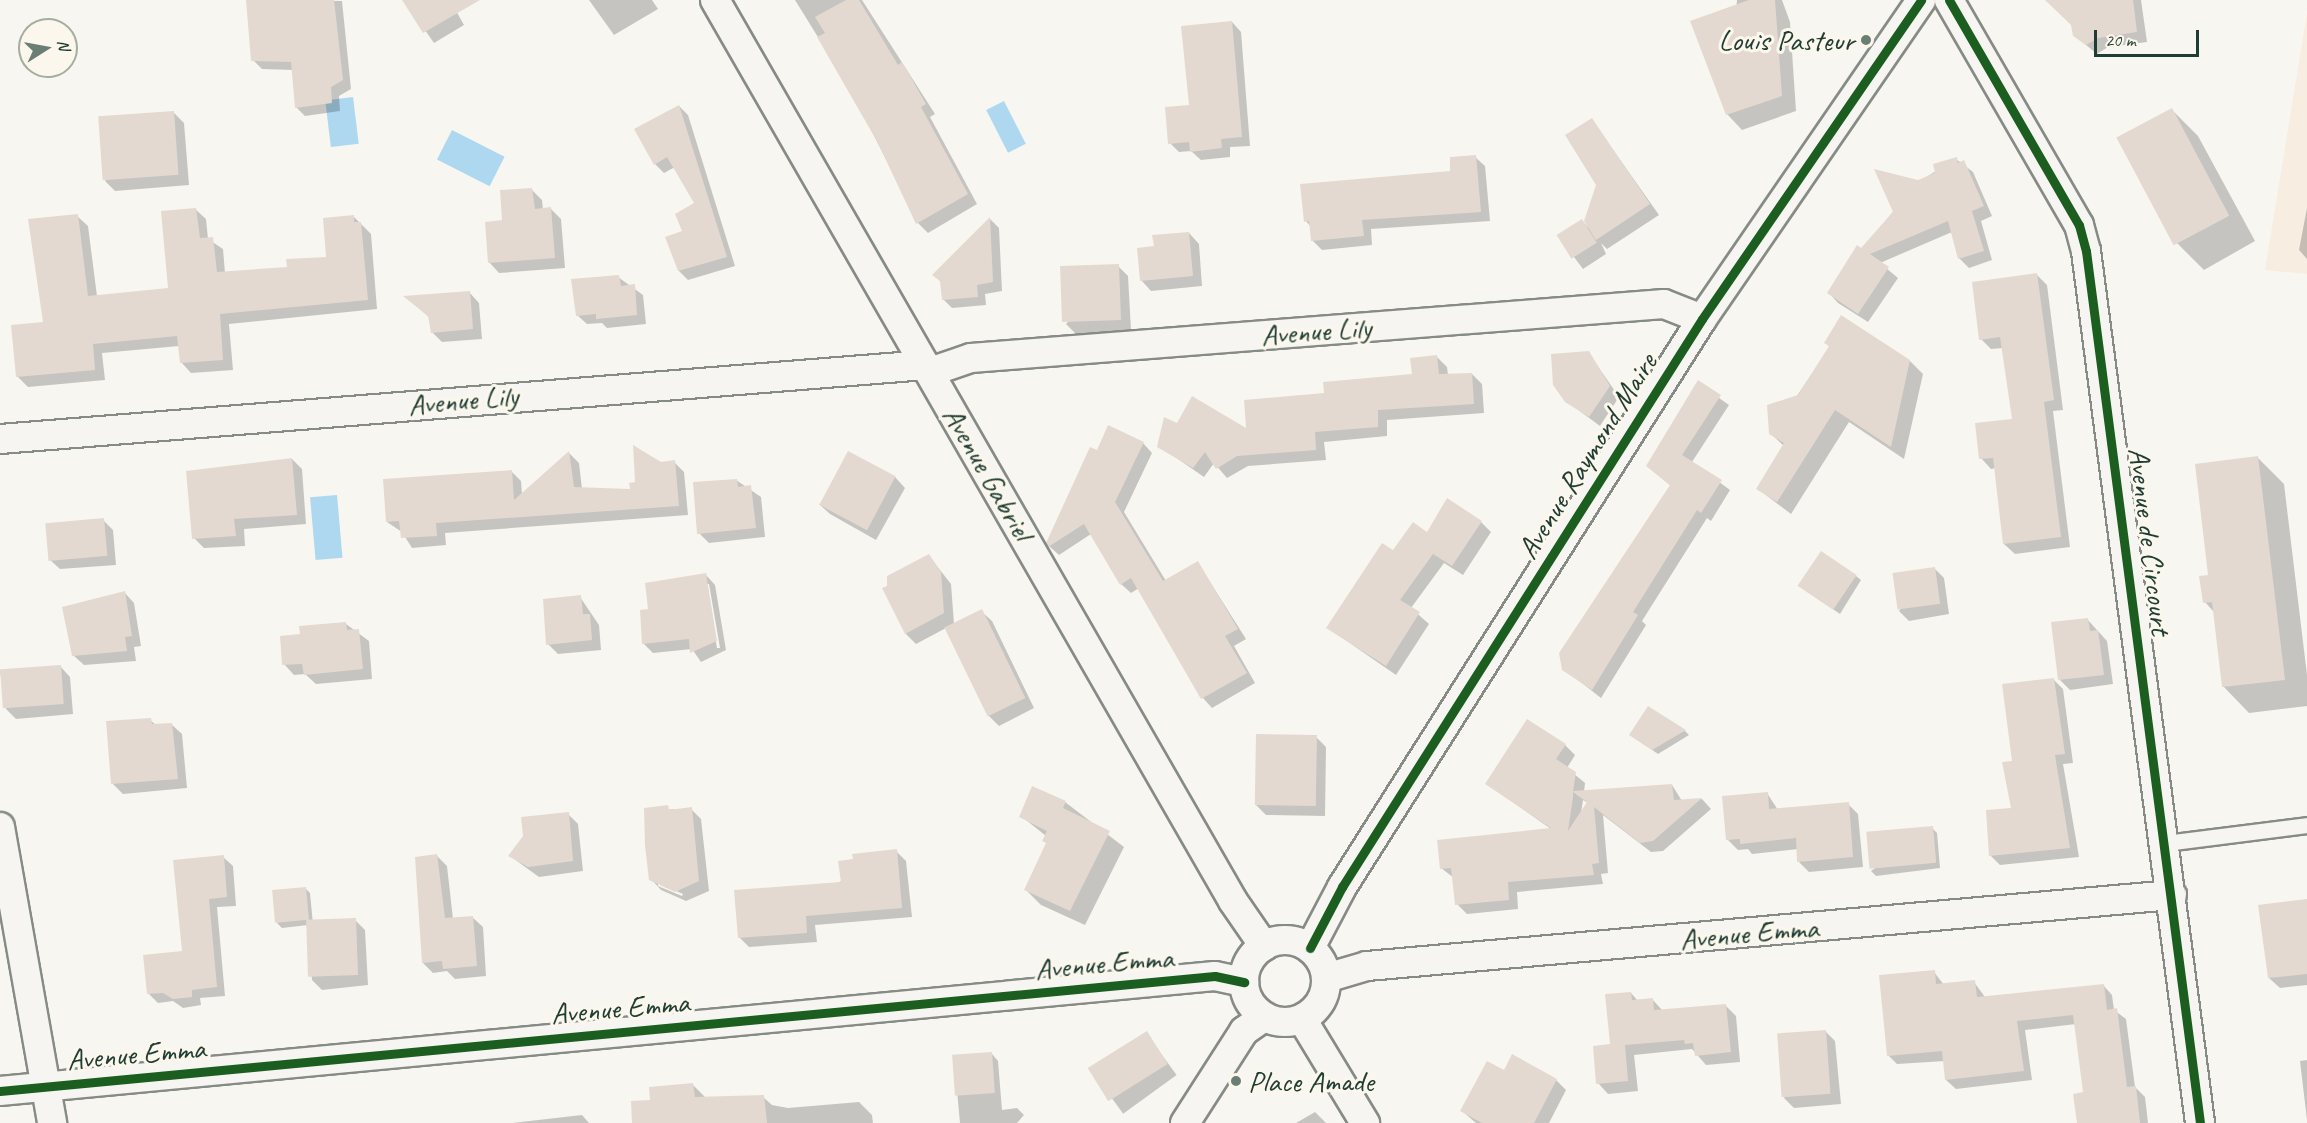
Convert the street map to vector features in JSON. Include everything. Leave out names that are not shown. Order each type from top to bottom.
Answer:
[{"type":"street","name":"Avenue Gabriel","points":[[715,0],[1233,901],[1264,946]]},
{"type":"street","name":"Avenue Raymond Maire","points":[[1310,948],[1341,886],[1702,319],[1921,0]]},
{"type":"street","name":"Avenue de Circourt","points":[[1949,0],[2079,225],[2086,251],[2166,843],[2200,1123]]},
{"type":"street","name":"Avenue Lily","points":[[0,439],[927,368],[971,358],[1664,304],[1702,319]]},
{"type":"street","points":[[0,827],[52,1123]]},
{"type":"street","name":"Avenue Emma","points":[[1326,978],[1366,966],[2172,895]]},
{"type":"street","points":[[1287,940],[1310,948],[1318,956],[1326,978],[1321,1002],[1302,1019],[1289,1022],[1264,1017],[1246,995],[1244,982],[1250,961],[1264,946],[1287,940]]},
{"type":"street","name":"Avenue Emma","points":[[0,1091],[1215,976],[1244,982]]},
{"type":"street","points":[[1185,1123],[1244,1030],[1264,1017]]},
{"type":"street","points":[[1302,1019],[1365,1123]]},
{"type":"lane","points":[[2166,843],[2307,825]]},
{"type":"shaded area","points":[[2307,13],[2307,274],[2265,270]]},
{"type":"water","points":[[353,97],[359,144],[331,147],[325,100]]},
{"type":"water","points":[[1004,101],[1026,144],[1008,153],[986,110]]},
{"type":"water","points":[[452,130],[505,157],[490,186],[437,159]]},
{"type":"water","points":[[337,495],[342,558],[316,560],[310,497]]},
{"type":"building","points":[[246,0],[334,0],[343,80],[331,87],[332,103],[295,108],[291,62],[251,61]]},
{"type":"building","points":[[402,0],[480,0],[423,33]]},
{"type":"building","points":[[846,0],[859,0],[898,65],[902,62],[926,104],[921,107],[968,194],[916,224],[878,143],[817,37],[825,33],[815,17]]},
{"type":"building","points":[[1749,0],[1775,0],[1782,96],[1726,115],[1690,21]]},
{"type":"building","points":[[2045,0],[2133,0],[2137,32],[2098,38],[2086,45],[2073,36],[2071,25]]},
{"type":"building","points":[[1232,21],[1242,137],[1221,139],[1222,148],[1190,152],[1189,142],[1168,144],[1165,107],[1189,105],[1181,26]]},
{"type":"building","points":[[679,105],[727,257],[678,271],[665,237],[682,231],[675,214],[694,203],[667,157],[654,165],[634,129]]},
{"type":"building","points":[[2172,108],[2229,216],[2174,245],[2116,138]]},
{"type":"building","points":[[174,111],[178,175],[103,180],[98,116]]},
{"type":"building","points":[[1592,118],[1650,204],[1596,240],[1584,221],[1596,185],[1565,135]]},
{"type":"building","points":[[1476,155],[1481,212],[1362,220],[1364,236],[1311,241],[1309,221],[1304,222],[1300,184],[1450,171],[1450,157]]},
{"type":"building","points":[[1957,157],[1958,163],[1964,160],[1984,206],[1972,211],[1984,251],[1958,259],[1948,221],[1870,254],[1889,267],[1858,314],[1827,293],[1857,245],[1861,248],[1893,212],[1874,169],[1918,180],[1935,173],[1933,164]]},
{"type":"building","points":[[532,188],[535,209],[551,207],[555,258],[488,263],[485,222],[502,220],[500,190]]},
{"type":"building","points":[[196,208],[200,238],[213,237],[217,272],[287,267],[286,259],[326,257],[323,218],[354,215],[354,222],[361,222],[368,300],[220,314],[223,360],[180,363],[177,336],[93,344],[95,370],[16,377],[11,325],[43,322],[28,219],[78,214],[88,296],[168,288],[161,211]]},
{"type":"building","points":[[990,217],[993,282],[977,285],[978,297],[942,300],[940,281],[932,275]]},
{"type":"building","points":[[1582,219],[1597,243],[1571,259],[1557,235]]},
{"type":"building","points":[[1189,232],[1193,276],[1140,281],[1137,248],[1154,246],[1152,235]]},
{"type":"building","points":[[1119,264],[1121,320],[1062,322],[1060,266]]},
{"type":"building","points":[[2037,273],[2054,400],[2044,402],[2061,537],[2003,544],[1993,458],[1979,459],[1975,423],[2012,419],[2000,337],[1979,340],[1972,282]]},
{"type":"building","points":[[619,275],[621,286],[635,284],[637,315],[596,319],[596,314],[576,316],[571,279]]},
{"type":"building","points":[[470,291],[473,329],[431,333],[428,316],[403,296]]},
{"type":"building","points":[[1841,315],[1910,360],[1891,447],[1835,410],[1777,502],[1756,489],[1784,443],[1769,434],[1767,405],[1798,395],[1829,346],[1824,343]]},
{"type":"building","points":[[1589,351],[1610,386],[1589,417],[1565,402],[1553,385],[1551,354]]},
{"type":"building","points":[[1437,355],[1439,374],[1472,373],[1474,404],[1378,410],[1378,427],[1315,432],[1316,450],[1237,456],[1216,469],[1205,452],[1193,468],[1157,447],[1164,417],[1177,423],[1192,396],[1246,428],[1244,400],[1324,393],[1323,382],[1412,374],[1410,358]]},
{"type":"building","points":[[1698,380],[1721,395],[1682,455],[1722,480],[1701,513],[1697,510],[1633,612],[1638,615],[1592,690],[1562,670],[1559,653],[1670,485],[1646,466]]},
{"type":"building","points":[[1108,425],[1144,442],[1115,502],[1163,581],[1198,561],[1238,629],[1225,636],[1247,673],[1201,699],[1131,578],[1120,585],[1084,524],[1048,547],[1046,543],[1090,447],[1097,450]]},
{"type":"building","points":[[633,445],[661,462],[675,460],[679,506],[436,523],[437,536],[401,538],[399,521],[386,522],[383,479],[512,470],[514,500],[569,451],[574,487],[630,489],[629,483],[635,482]]},
{"type":"building","points":[[848,451],[896,476],[867,530],[819,505]]},
{"type":"building","points":[[2258,456],[2285,680],[2222,687],[2212,602],[2203,603],[2199,576],[2208,575],[2195,464]]},
{"type":"building","points":[[292,458],[297,515],[234,519],[236,536],[192,539],[186,471]]},
{"type":"building","points":[[737,479],[738,487],[751,485],[756,528],[697,534],[693,482]]},
{"type":"building","points":[[1447,498],[1482,521],[1452,566],[1433,554],[1400,600],[1420,612],[1386,666],[1326,628],[1382,543],[1393,550],[1413,522],[1427,532]]},
{"type":"building","points":[[104,518],[107,556],[49,561],[45,523]]},
{"type":"building","points":[[1821,551],[1857,575],[1833,610],[1798,586]]},
{"type":"building","points":[[929,554],[941,572],[944,613],[905,634],[882,588],[887,586],[887,576]]},
{"type":"building","points":[[1935,567],[1940,604],[1898,610],[1892,573]]},
{"type":"building","points":[[706,573],[717,641],[690,653],[689,639],[642,644],[640,610],[648,609],[645,583]]},
{"type":"building","points":[[125,591],[132,636],[125,637],[127,651],[72,656],[62,607]]},
{"type":"building","points":[[581,595],[583,614],[590,614],[592,640],[546,645],[543,599]]},
{"type":"building","points":[[982,609],[1025,698],[988,716],[944,627]]},
{"type":"building","points":[[2088,618],[2090,631],[2098,630],[2104,675],[2058,680],[2051,622]]},
{"type":"building","points":[[346,622],[347,630],[359,629],[363,669],[304,675],[302,664],[282,665],[280,636],[300,634],[299,626]]},
{"type":"building","points":[[61,665],[64,704],[3,708],[0,669]]},
{"type":"building","points":[[2054,678],[2065,754],[2055,755],[2070,848],[1989,856],[1986,810],[2011,808],[2002,762],[2012,761],[2002,684]]},
{"type":"building","points":[[1648,706],[1686,730],[1652,750],[1629,735]]},
{"type":"building","points":[[151,718],[152,724],[172,723],[178,779],[111,784],[106,721]]},
{"type":"building","points":[[1527,719],[1566,744],[1556,759],[1576,772],[1573,791],[1672,784],[1674,800],[1702,798],[1653,841],[1640,843],[1594,807],[1599,863],[1592,864],[1594,875],[1508,882],[1509,900],[1455,905],[1451,868],[1440,869],[1437,840],[1551,828],[1485,784]],"holes":[[[1573,792],[1587,802],[1568,831]]]},
{"type":"building","points":[[1256,734],[1317,735],[1316,806],[1255,805]]},
{"type":"building","points":[[1032,786],[1066,801],[1063,808],[1110,831],[1070,911],[1024,890],[1046,843],[1042,841],[1047,831],[1019,817]]},
{"type":"building","points":[[1768,792],[1769,809],[1849,802],[1853,857],[1797,862],[1796,838],[1740,844],[1740,839],[1726,840],[1722,796]]},
{"type":"building","points":[[668,805],[669,810],[692,807],[699,881],[675,892],[649,880],[645,846],[644,808]]},
{"type":"building","points":[[569,812],[573,861],[528,867],[508,856],[523,836],[521,817]]},
{"type":"building","points":[[1933,826],[1936,863],[1869,869],[1866,832]]},
{"type":"building","points":[[897,849],[902,908],[806,916],[807,933],[738,938],[734,890],[841,882],[838,861],[853,859],[852,854]]},
{"type":"building","points":[[437,854],[445,918],[473,916],[477,966],[443,969],[442,961],[422,963],[415,857]]},
{"type":"building","points":[[224,855],[227,897],[209,899],[217,987],[192,990],[192,997],[173,999],[163,993],[147,994],[143,955],[182,951],[173,860]]},
{"type":"building","points":[[306,887],[309,920],[275,923],[272,890]]},
{"type":"building","points":[[2307,899],[2307,974],[2268,978],[2258,905]]},
{"type":"building","points":[[356,918],[358,975],[308,977],[306,920]]},
{"type":"building","points":[[1935,970],[1936,984],[1975,980],[1977,997],[2104,984],[2107,1010],[2117,1008],[2127,1087],[2136,1086],[2140,1123],[2077,1123],[2073,1094],[2083,1092],[2073,1015],[2017,1021],[2024,1071],[1945,1080],[1942,1051],[1887,1056],[1879,975]]},
{"type":"building","points":[[1631,992],[1632,1000],[1653,998],[1654,1010],[1726,1004],[1731,1052],[1695,1056],[1693,1043],[1685,1044],[1684,1040],[1625,1045],[1628,1081],[1596,1084],[1593,1046],[1610,1044],[1605,994]]},
{"type":"building","points":[[1826,1030],[1830,1094],[1782,1097],[1777,1033]]},
{"type":"building","points":[[1147,1031],[1168,1064],[1108,1101],[1088,1068]]},
{"type":"building","points":[[992,1052],[995,1093],[955,1096],[952,1055]]},
{"type":"building","points":[[1512,1054],[1557,1079],[1534,1123],[1482,1123],[1460,1111],[1487,1061],[1504,1070]]},
{"type":"building","points":[[693,1083],[695,1097],[764,1095],[767,1123],[632,1123],[631,1101],[650,1100],[649,1087]]},
{"type":"cycle path","points":[[1310,948],[1342,887],[1702,319],[1921,0]]},
{"type":"cycle path","points":[[1949,0],[2079,225],[2086,251],[2200,1123]]},
{"type":"cycle path","points":[[0,1091],[1215,976],[1244,982]]},
{"type":"place","name":"Louis Pasteur","points":[[1866,40]]},
{"type":"place","name":"Place Amade","points":[[1236,1081]]}]
